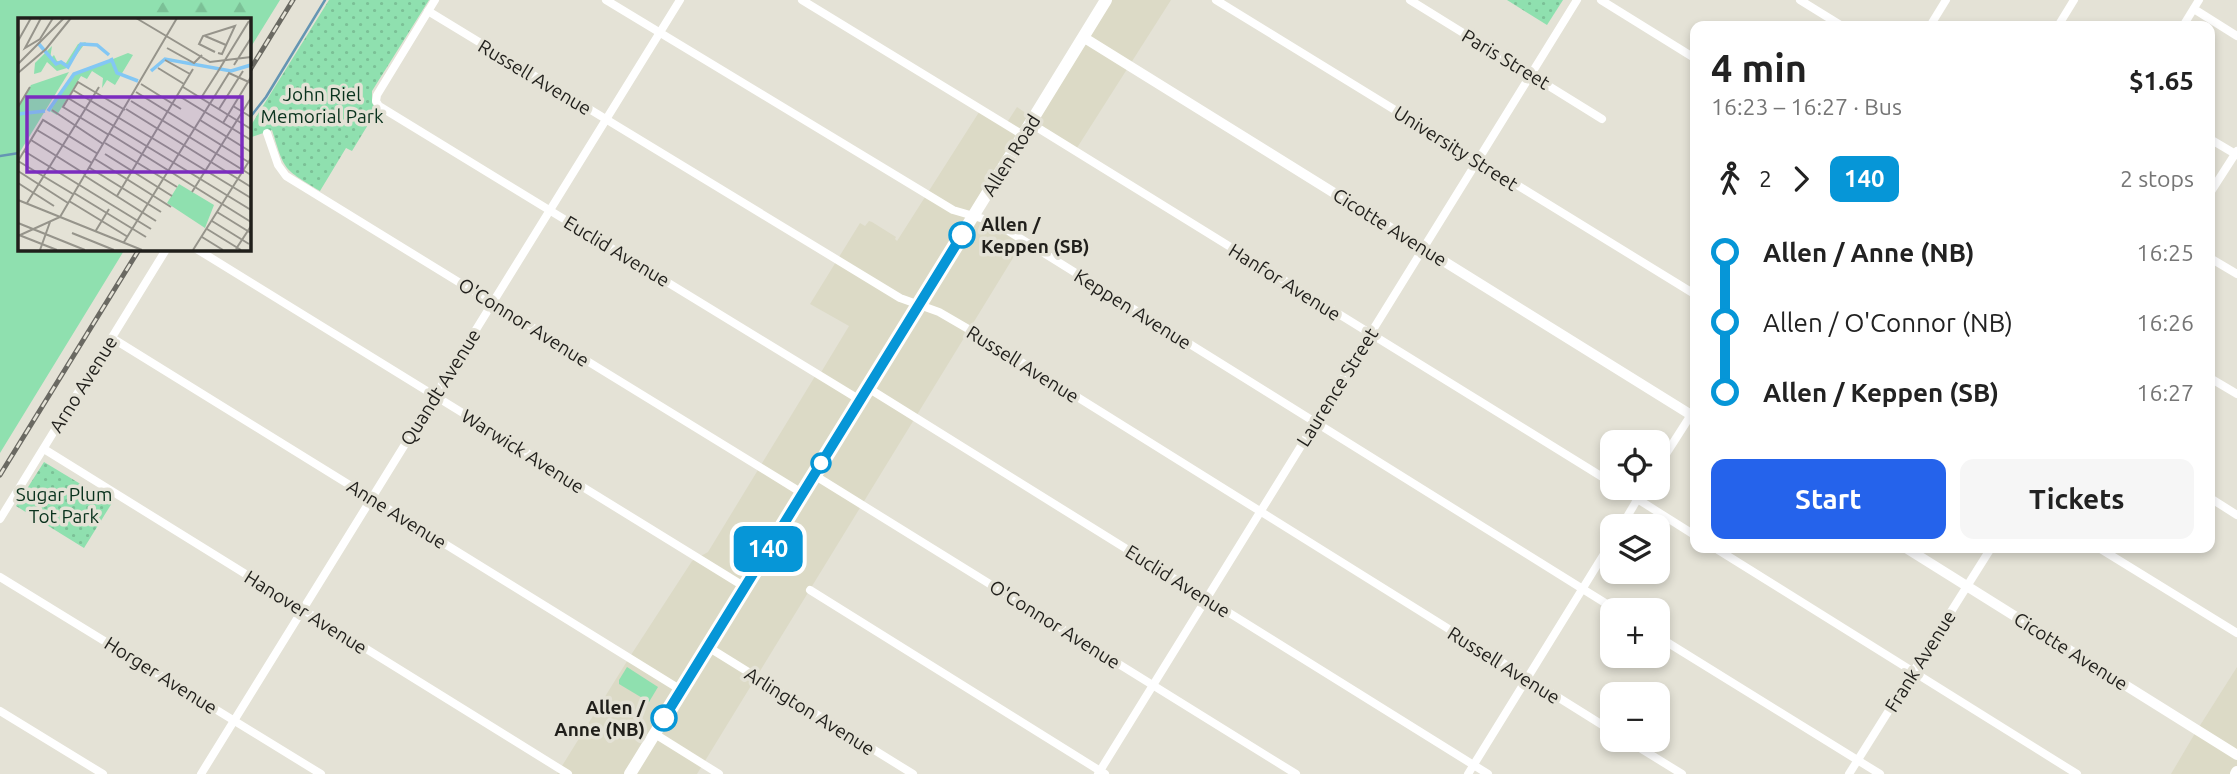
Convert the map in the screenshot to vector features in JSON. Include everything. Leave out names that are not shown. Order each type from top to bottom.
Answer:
[{"type":"main road","name":"Allen Road","points":[[630,774],[1106,0]]},
{"type":"street","points":[[428,11],[435,0]]},
{"type":"street","name":"Keppen Avenue","points":[[606,0],[953,210],[994,222],[1600,600]]},
{"type":"street","name":"Quandt Avenue","points":[[201,774],[680,0]]},
{"type":"street","points":[[802,0],[1023,135]]},
{"type":"street","name":"University Street","points":[[1216,0],[1690,291]]},
{"type":"street","name":"Paris Street","points":[[1410,0],[1602,119]]},
{"type":"street","name":"Laurence Street","points":[[1101,773],[1259,512],[1577,0]]},
{"type":"street","points":[[1601,0],[1690,55]]},
{"type":"street","points":[[1800,0],[1833,21]]},
{"type":"street","points":[[1813,9],[1818,0]]},
{"type":"street","points":[[1933,21],[1947,0]]},
{"type":"street","points":[[2061,21],[2074,0]]},
{"type":"street","points":[[2186,21],[2199,0]]},
{"type":"street","points":[[2193,9],[2213,21]]},
{"type":"street","name":"Euclid Avenue","points":[[428,11],[377,93],[376,101],[379,106],[860,400]]},
{"type":"street","name":"Russell Avenue","points":[[428,11],[900,298],[939,312],[970,330],[1600,724]]},
{"type":"street","points":[[2215,22],[2237,36]]},
{"type":"street","name":"Cicotte Avenue","points":[[1083,37],[1690,411]]},
{"type":"street","name":"Hanfor Avenue","points":[[1030,123],[1600,476]]},
{"type":"street","name":"O'Connor Avenue","points":[[267,133],[278,165],[286,176],[803,494]]},
{"type":"street","points":[[2215,142],[2236,153],[2215,185]]},
{"type":"street","name":"Arno Avenue","points":[[0,519],[166,250]]},
{"type":"street","name":"Warwick Avenue","points":[[198,250],[745,587]]},
{"type":"street","points":[[2215,261],[2237,274]]},
{"type":"street","name":"Anne Avenue","points":[[112,338],[681,690]]},
{"type":"street","points":[[2215,381],[2237,394]]},
{"type":"street","name":"Euclid Avenue","points":[[868,388],[1488,774]]},
{"type":"street","points":[[1670,449],[1690,419]]},
{"type":"street","name":"Hanover Avenue","points":[[44,449],[568,774]]},
{"type":"street","name":"O'Connor Avenue","points":[[814,475],[1296,774]]},
{"type":"street","points":[[1640,500],[1690,532]]},
{"type":"street","points":[[2215,501],[2237,515]]},
{"type":"street","points":[[1723,553],[2077,774]]},
{"type":"street","name":"Cicotte Avenue","points":[[1914,553],[2237,755]]},
{"type":"street","name":"Frank Avenue","points":[[1849,774],[1988,553]]},
{"type":"street","points":[[2107,553],[2237,633]]},
{"type":"street","points":[[1468,774],[1600,560]]},
{"type":"street","name":"Horger Avenue","points":[[0,577],[321,774]]},
{"type":"street","points":[[810,590],[1101,773]]},
{"type":"street","points":[[1670,644],[1880,774]]},
{"type":"street","name":"Arlington Avenue","points":[[708,648],[913,774]]},
{"type":"street","points":[[0,711],[103,774]]},
{"type":"street","points":[[654,734],[719,774]]},
{"type":"street","points":[[1646,752],[1682,774]]},
{"type":"shaded area","points":[[1106,0],[1171,0],[1075,151],[1030,123],[974,215],[1024,240],[697,774],[557,774],[692,561],[708,552],[817,373],[820,374],[849,326],[810,304],[860,223],[865,226],[869,221],[872,222],[896,237],[897,241],[981,109],[1006,124],[1017,107],[1033,118]]},
{"type":"shaded area","points":[[2237,667],[2237,774],[2171,774],[2194,735]]},
{"type":"green space","points":[[0,0],[280,0],[250,48],[250,18],[18,18],[18,250],[124,250],[0,453]]},
{"type":"green space","points":[[166,0],[257,0],[245,18],[142,18]]},
{"type":"green space","name":"John Riel Memorial Park","points":[[329,0],[429,0],[372,91],[372,103],[377,110],[352,151],[346,148],[320,191],[287,168],[272,130],[250,138],[250,127]]},
{"type":"green space","points":[[1507,0],[1563,0],[1547,25]]},
{"type":"green space","name":"Sugar Plum Tot Park","points":[[44,462],[112,503],[84,548],[16,506]]},
{"type":"green space","points":[[627,667],[658,687],[649,702],[619,684]]},
{"type":"waterway","points":[[250,117],[266,97],[325,0]]},
{"type":"waterway","points":[[0,156],[18,153]]},
{"type":"railway","points":[[250,70],[293,0]]},
{"type":"railway","points":[[0,475],[139,250]]},
{"type":"bus line","name":"140","points":[[664,718],[962,235]]},
{"type":"place","name":"Allen / Keppen (SB)","points":[[962,235]]},
{"type":"place","name":"Allen / Anne (NB)","points":[[664,718]]}]
